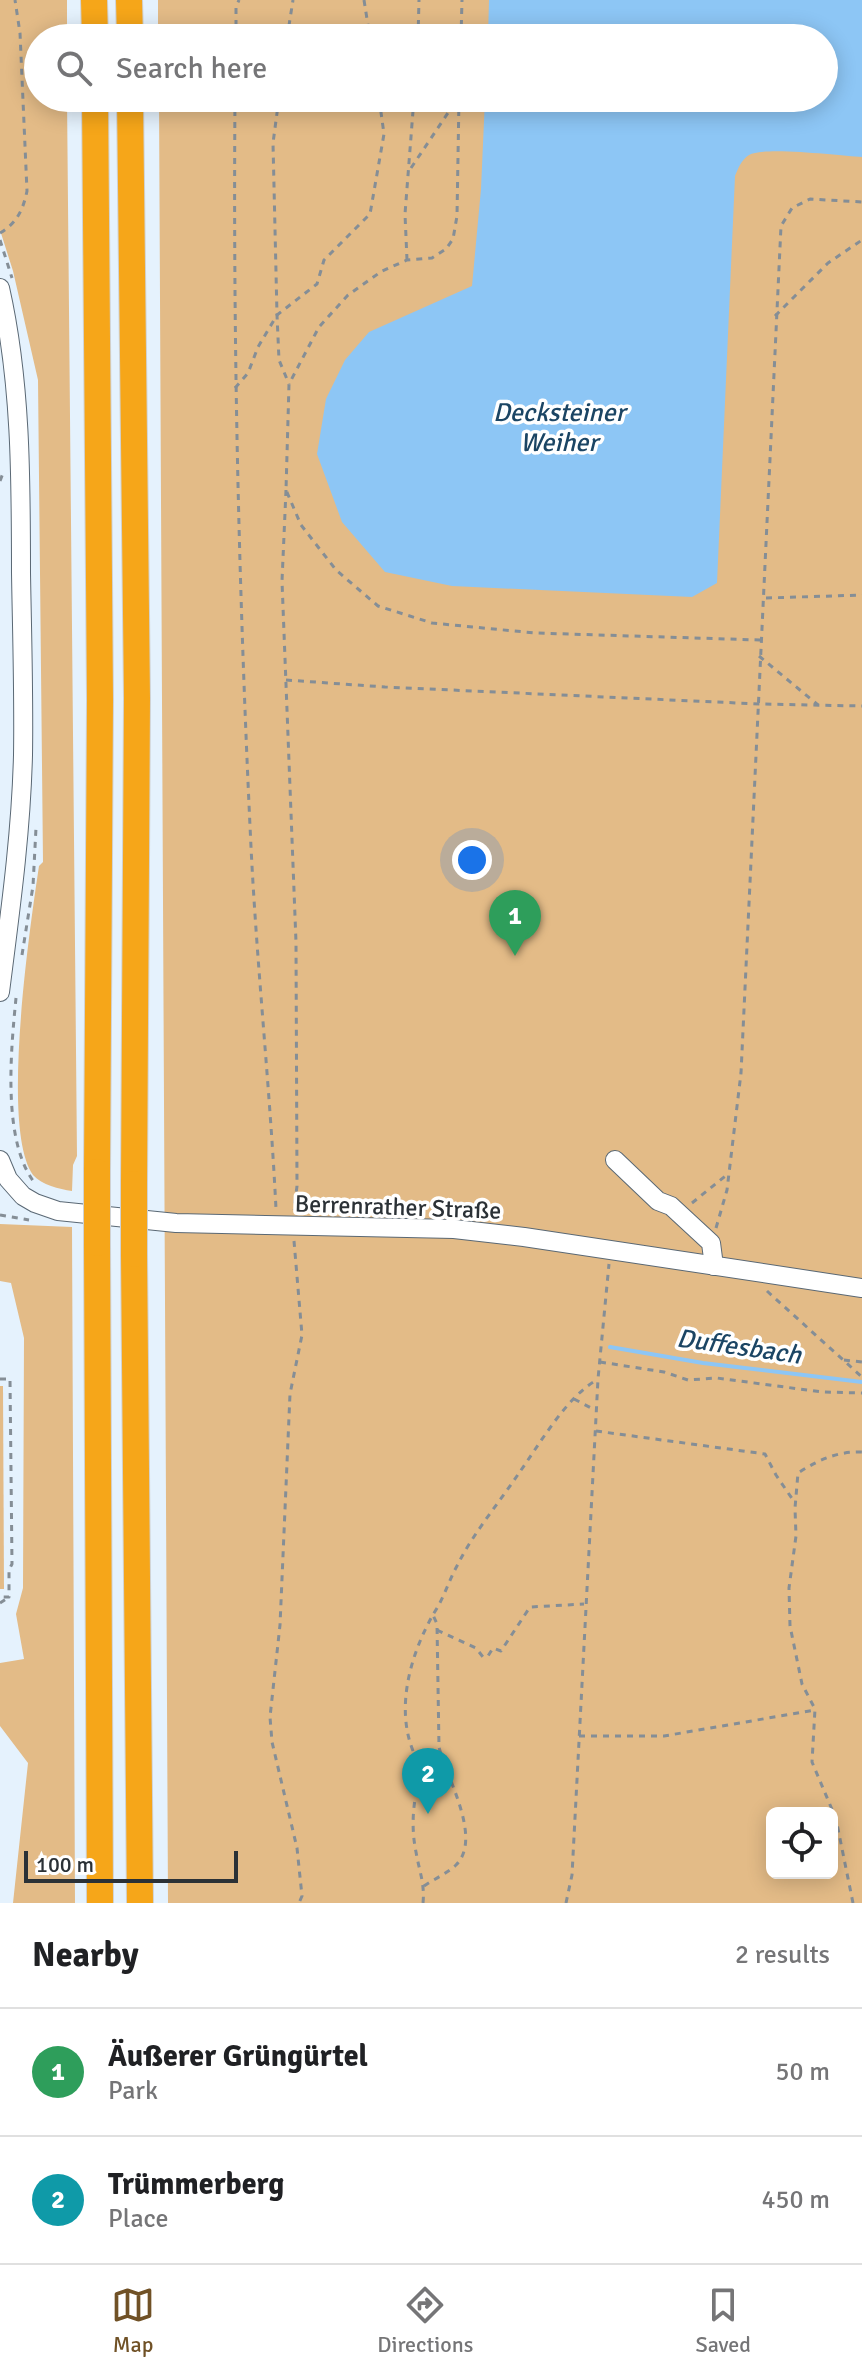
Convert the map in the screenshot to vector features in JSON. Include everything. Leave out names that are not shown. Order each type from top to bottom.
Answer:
[{"type":"highway","points":[[94,0],[95,24]]},
{"type":"highway","points":[[129,0],[130,24]]},
{"type":"highway","points":[[95,112],[100,700],[97,1172],[100,1903]]},
{"type":"highway","points":[[130,112],[137,698],[134,1254],[140,1903]]},
{"type":"street","points":[[0,288],[12,359],[21,479],[23,756],[7,890],[0,992]]},
{"type":"street","name":"Berrenrather Straße","points":[[0,1160],[4,1181],[35,1203],[58,1211],[176,1223],[454,1229],[862,1288]]},
{"type":"street","points":[[615,1160],[658,1201],[673,1208],[711,1243],[714,1266]]},
{"type":"path","points":[[0,233],[16,221],[27,191],[20,33],[15,0]]},
{"type":"path","points":[[236,24],[239,0]]},
{"type":"path","points":[[289,24],[293,0]]},
{"type":"path","points":[[364,0],[368,24]]},
{"type":"path","points":[[418,24],[419,0]]},
{"type":"path","points":[[461,24],[462,0]]},
{"type":"path","points":[[235,112],[235,388],[251,845],[277,1214]]},
{"type":"path","points":[[277,112],[273,143],[277,315],[279,360],[289,384],[282,581],[296,942],[297,1186],[293,1226],[302,1335],[290,1394],[280,1625],[270,1717],[272,1742],[294,1833],[302,1903]]},
{"type":"path","points":[[235,388],[248,373],[258,347],[277,315],[317,284],[324,260],[370,214],[384,134],[381,112]]},
{"type":"path","points":[[407,260],[405,214],[413,112]]},
{"type":"path","points":[[410,169],[449,112]]},
{"type":"path","points":[[289,384],[319,327],[348,295],[382,271],[407,260],[432,258],[446,249],[453,239],[457,216],[458,112]]},
{"type":"path","points":[[711,1243],[729,1173],[741,1073],[781,226],[792,208],[810,199],[862,202]]},
{"type":"path","points":[[775,316],[828,263],[862,240]]},
{"type":"path","points":[[286,490],[301,525],[336,570],[378,606],[432,623],[535,633],[760,640]]},
{"type":"path","points":[[765,598],[862,595]]},
{"type":"path","points":[[759,656],[818,705]]},
{"type":"path","points":[[286,680],[760,704],[862,706]]},
{"type":"path","points":[[18,1148],[26,1172],[35,1184]]},
{"type":"path","points":[[673,1208],[693,1203],[729,1173]]},
{"type":"path","points":[[0,1215],[35,1220]]},
{"type":"path","points":[[566,1903],[572,1875],[598,1379],[611,1250]]},
{"type":"path","points":[[766,1289],[862,1377]]},
{"type":"path","points":[[844,1360],[862,1362]]},
{"type":"path","points":[[600,1362],[664,1372],[688,1380],[717,1378],[822,1392],[862,1393]]},
{"type":"path","points":[[0,1379],[10,1379],[12,1564],[9,1570],[9,1597],[0,1603]]},
{"type":"path","points":[[423,1903],[424,1886],[416,1852],[413,1813],[422,1768],[409,1742],[404,1719],[405,1700],[420,1637],[458,1562],[574,1399],[587,1385],[598,1379]]},
{"type":"path","points":[[574,1399],[597,1411]]},
{"type":"path","points":[[596,1431],[765,1454],[795,1502]]},
{"type":"path","points":[[853,1903],[836,1819],[812,1762],[815,1710],[802,1684],[790,1626],[789,1588],[796,1536],[798,1473],[836,1454],[862,1452]]},
{"type":"path","points":[[0,1597],[9,1597]]},
{"type":"path","points":[[437,1630],[476,1648],[483,1657],[488,1656],[493,1648],[501,1651],[530,1607],[585,1604]]},
{"type":"path","points":[[424,1886],[456,1865],[463,1855],[465,1843],[463,1818],[458,1797],[443,1764],[437,1723],[437,1630],[433,1615]]},
{"type":"path","points":[[579,1736],[664,1736],[815,1710]]},
{"type":"path","points":[[422,1768],[443,1764]]},
{"type":"shaded area","points":[[0,0],[67,0],[67,24],[24,24],[24,112],[67,112],[77,1156],[73,1165],[72,1191],[46,1184],[33,1175],[23,1151],[19,1116],[18,1073],[24,978],[39,866],[43,862],[38,380],[13,271],[0,230]]},
{"type":"shaded area","points":[[158,0],[862,0],[862,1903],[168,1903],[159,112],[838,112],[838,24],[158,24]]},
{"type":"shaded area","points":[[0,1224],[72,1227],[75,1903],[13,1903],[28,1763],[0,1726],[0,1663],[24,1659],[16,1614],[23,1588],[24,1338],[11,1283],[0,1281]]},
{"type":"shaded area","points":[[0,1386],[3,1386],[4,1589],[0,1589]]},
{"type":"water","name":"Decksteiner Weiher","points":[[489,0],[862,0],[862,157],[758,152],[744,159],[735,176],[717,583],[692,597],[452,586],[385,572],[342,522],[317,454],[326,399],[345,360],[369,332],[472,286],[484,112],[838,112],[838,24],[488,24]]},
{"type":"waterway","name":"Duffesbach","points":[[610,1347],[703,1363],[862,1382]]},
{"type":"place","name":"Äußerer Grüngürtel","points":[[515,956]]},
{"type":"place","name":"Trümmerberg","points":[[428,1814]]}]
